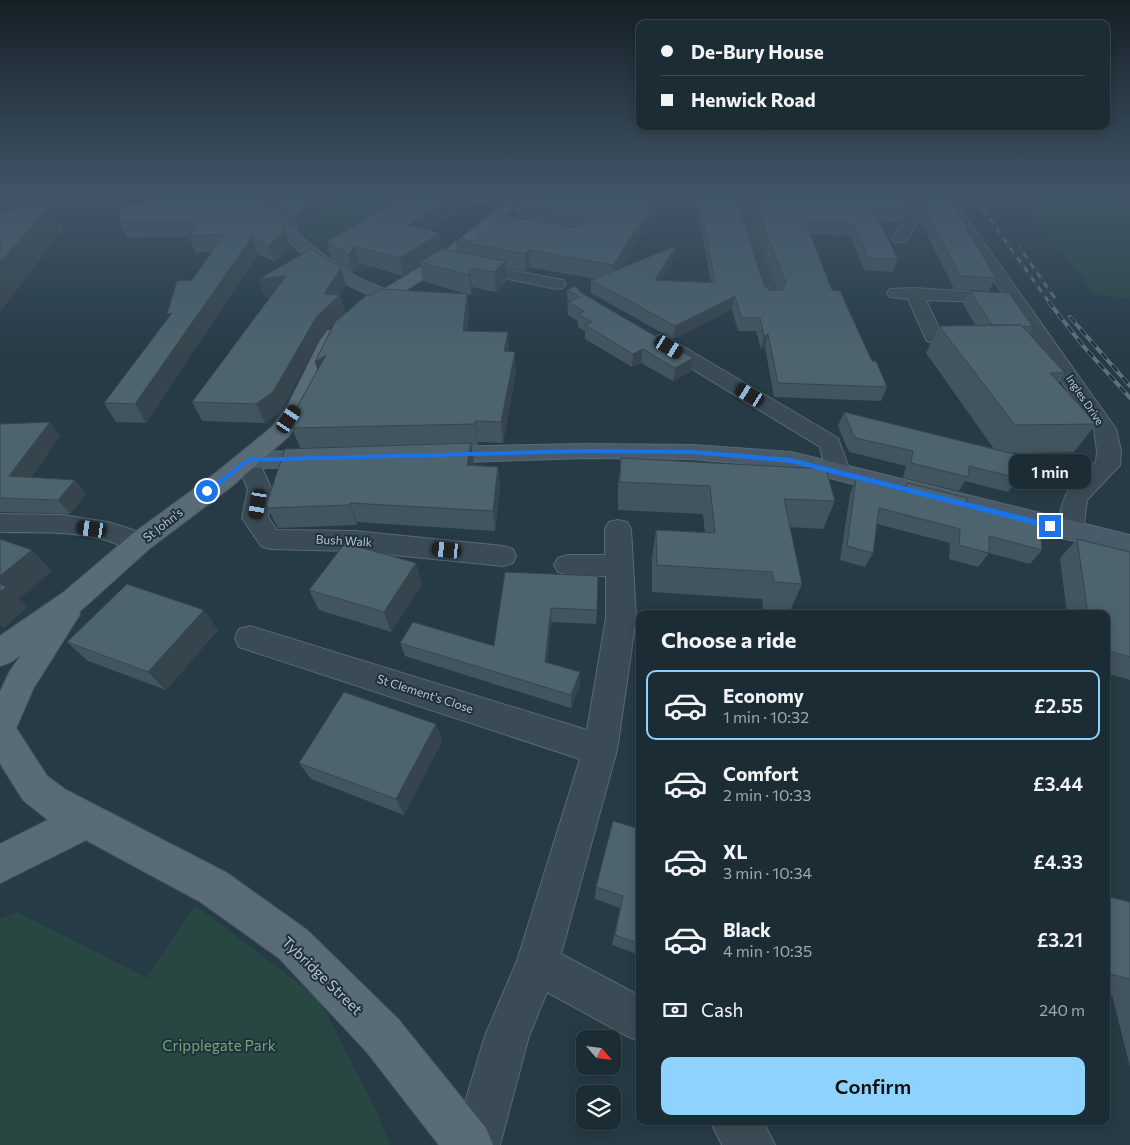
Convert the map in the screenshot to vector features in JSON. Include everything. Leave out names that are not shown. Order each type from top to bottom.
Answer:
[{"type":"main road","points":[[307,247],[347,278],[385,296]]},
{"type":"main road","name":"St John's","points":[[0,653],[74,600],[140,542],[248,460],[280,432],[298,406],[331,339],[357,314],[441,261],[458,247]]},
{"type":"main road","points":[[411,456],[585,451],[692,452],[791,460],[1130,545]]},
{"type":"main road","points":[[248,460],[343,458]]},
{"type":"main road","name":"St John's","points":[[0,728],[21,681],[74,600]]},
{"type":"main road","name":"Tybridge Street","points":[[0,732],[35,788],[52,803],[213,887],[293,944],[382,1035],[470,1145]]},
{"type":"main road","points":[[0,864],[86,820]]},
{"type":"street","points":[[755,247],[772,297]]},
{"type":"street","name":"Ingles Drive","points":[[979,247],[1105,429],[1109,451],[1108,465],[1092,478],[1075,498],[1070,531]]},
{"type":"street","points":[[441,261],[557,284]]},
{"type":"street","points":[[934,336],[905,293],[1016,300]]},
{"type":"street","points":[[646,332],[830,443],[838,471]]},
{"type":"street","name":"Bush Walk","points":[[248,460],[260,490],[255,518],[270,539],[354,541],[503,556]]},
{"type":"street","points":[[0,523],[62,524],[108,531],[140,542]]},
{"type":"street","points":[[476,1145],[506,1036],[538,964],[600,750],[621,618],[618,529]]},
{"type":"street","points":[[568,564],[620,566]]},
{"type":"street","name":"St Clement's Close","points":[[250,638],[600,750]]},
{"type":"street","points":[[538,964],[636,1018]]},
{"type":"street","points":[[737,1125],[751,1145]]},
{"type":"green space","points":[[322,247],[402,247],[360,274]]},
{"type":"green space","points":[[1058,247],[1130,247],[1130,299],[1095,294]]},
{"type":"green space","name":"Cripplegate Park","points":[[195,905],[319,999],[378,1114],[390,1145],[0,1145],[0,919],[17,912],[147,978]]},
{"type":"building","points":[[0,247],[13,247],[0,263]]},
{"type":"building","points":[[215,247],[245,247],[135,404],[104,403],[172,313],[167,314],[177,281],[192,280]]},
{"type":"building","points":[[337,247],[354,247],[349,255]]},
{"type":"building","points":[[360,247],[417,247],[400,258]]},
{"type":"building","points":[[490,247],[625,247],[613,265],[529,250],[525,254]]},
{"type":"building","points":[[675,247],[655,280],[715,283],[708,247],[752,247],[764,285],[769,290],[782,290],[786,283],[772,247],[815,247],[832,290],[840,291],[872,361],[876,361],[887,387],[778,383],[768,334],[764,336],[760,318],[741,318],[735,296],[675,326],[591,280]]},
{"type":"building","points":[[864,247],[892,247],[898,259],[868,258]]},
{"type":"building","points":[[945,247],[978,247],[996,278],[960,276]]},
{"type":"building","points":[[311,249],[341,268],[324,294],[340,295],[317,316],[273,392],[256,404],[192,402],[286,276],[259,279]]},
{"type":"building","points":[[442,249],[506,261],[494,272],[470,268],[469,275],[420,262]]},
{"type":"building","points":[[576,286],[580,292],[693,358],[675,368],[643,349],[633,354],[585,325],[592,322],[578,314],[584,311],[568,302],[580,297],[567,290]]},
{"type":"building","points":[[381,289],[467,294],[463,331],[508,332],[504,351],[515,352],[501,422],[475,421],[475,424],[292,428],[296,416],[292,416],[326,355],[315,362],[335,322],[367,295],[372,295]]},
{"type":"building","points":[[970,291],[1009,293],[1033,327],[992,325]]},
{"type":"building","points":[[1021,325],[1065,373],[1050,373],[1096,424],[1015,425],[939,326]]},
{"type":"building","points":[[844,412],[1018,455],[1018,478],[969,466],[968,477],[911,463],[913,451],[856,438]]},
{"type":"building","points":[[50,422],[9,476],[75,480],[58,500],[0,498],[0,424]]},
{"type":"building","points":[[471,443],[467,465],[498,467],[493,511],[350,503],[350,505],[268,508],[266,505],[285,449]]},
{"type":"building","points":[[621,458],[826,469],[835,501],[784,499],[802,584],[774,582],[772,572],[657,565],[656,530],[715,533],[710,486],[620,482]]},
{"type":"building","points":[[856,479],[906,492],[907,483],[967,498],[966,507],[1040,525],[1042,550],[989,536],[989,553],[959,545],[960,529],[879,508],[873,553],[847,546]]},
{"type":"building","points":[[0,539],[32,550],[0,576]]},
{"type":"building","points":[[1077,539],[1130,552],[1130,657],[1110,651],[1110,610],[1087,610]]},
{"type":"building","points":[[345,543],[416,563],[384,612],[309,590]]},
{"type":"building","points":[[505,572],[598,576],[597,610],[551,608],[545,662],[580,672],[571,695],[400,643],[413,622],[494,646]]},
{"type":"building","points":[[0,584],[6,587],[0,592]]},
{"type":"building","points":[[127,584],[204,610],[148,672],[67,642]]},
{"type":"building","points":[[344,692],[436,724],[396,799],[299,763]]},
{"type":"building","points":[[613,821],[636,828],[636,943],[615,935],[623,896],[596,887]]},
{"type":"building","points":[[1110,897],[1130,902],[1130,979],[1110,974]]},
{"type":"railway","points":[[1010,247],[1049,302]]},
{"type":"railway","points":[[1020,248],[1054,297]]},
{"type":"railway","points":[[1048,301],[1084,347],[1130,398]]},
{"type":"railway","points":[[1070,317],[1130,386]]},
{"type":"route","points":[[207,491],[248,460],[585,451],[692,452],[736,454],[791,460],[1050,526]]}]
